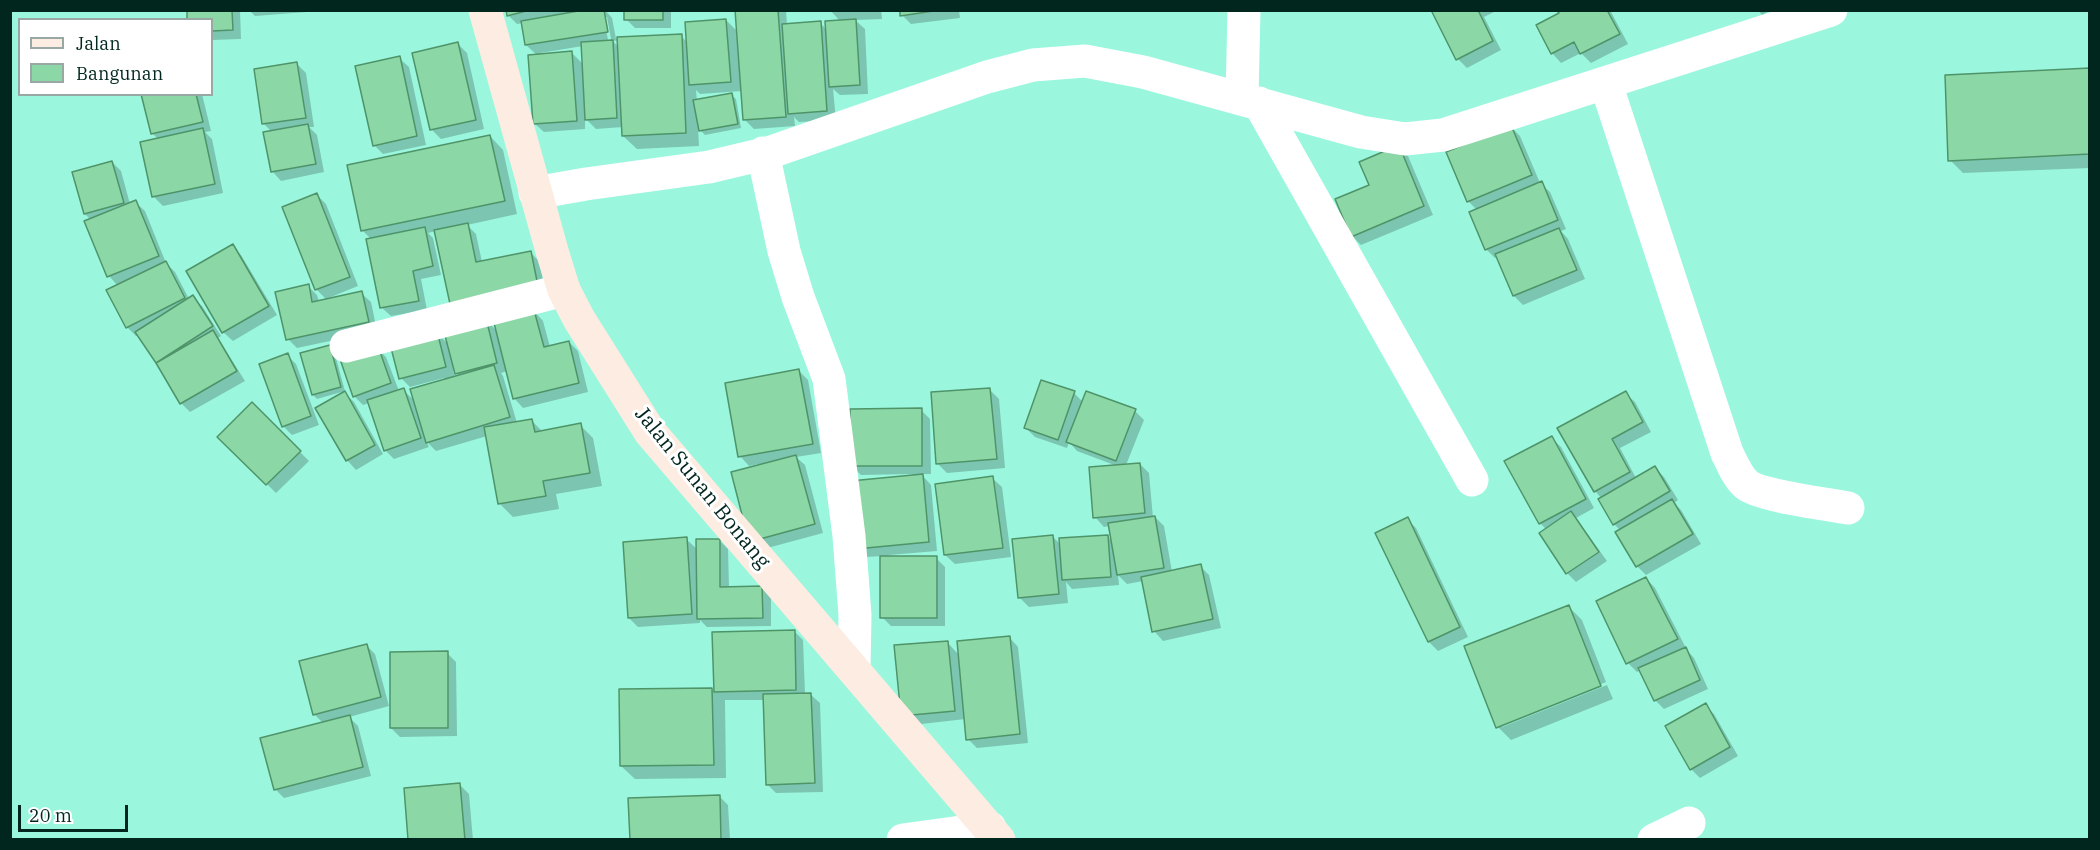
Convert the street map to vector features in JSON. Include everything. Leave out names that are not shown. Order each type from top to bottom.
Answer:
[{"type":"street","name":"Jalan Sunan Bonang","points":[[485,10],[564,290],[601,355],[650,432],[995,834]]},
{"type":"street","points":[[1244,10],[1251,101],[1472,480]]},
{"type":"street","points":[[535,193],[709,167],[763,153],[987,77],[1033,65],[1085,61],[1143,72],[1361,132],[1405,139],[1443,135],[1831,10]]},
{"type":"street","points":[[1606,84],[1727,453],[1736,471],[1747,485],[1762,492],[1848,508]]},
{"type":"street","points":[[763,153],[784,251],[798,297],[829,379],[849,536],[855,615],[855,670]]},
{"type":"street","points":[[346,346],[564,290]]},
{"type":"street","points":[[1654,840],[1689,823]]},
{"type":"street","points":[[903,840],[995,834]]},
{"type":"building","points":[[187,10],[232,10],[233,30],[213,31],[213,18],[187,18]]},
{"type":"building","points":[[506,10],[530,10],[507,16]]},
{"type":"building","points":[[584,10],[604,10],[608,32],[525,45],[521,21]]},
{"type":"building","points":[[624,10],[663,10],[663,20],[624,20]]},
{"type":"building","points":[[735,10],[778,10],[786,117],[743,120]]},
{"type":"building","points":[[900,10],[940,10],[900,16]]},
{"type":"building","points":[[1431,10],[1478,10],[1493,41],[1456,60]]},
{"type":"building","points":[[1557,10],[1607,10],[1620,34],[1580,54],[1574,42],[1551,54],[1536,25],[1559,13]]},
{"type":"building","points":[[726,19],[731,82],[689,85],[685,22]]},
{"type":"building","points":[[856,19],[860,85],[829,87],[825,21]]},
{"type":"building","points":[[821,21],[827,111],[788,114],[782,24]]},
{"type":"building","points":[[682,34],[686,133],[622,136],[617,37]]},
{"type":"building","points":[[613,40],[617,118],[585,120],[581,42]]},
{"type":"building","points":[[458,42],[476,120],[430,130],[412,53]]},
{"type":"building","points":[[572,51],[577,121],[533,124],[528,55]]},
{"type":"building","points":[[400,56],[417,136],[373,146],[355,66]]},
{"type":"building","points":[[297,62],[306,118],[262,124],[254,69]]},
{"type":"building","points":[[2090,68],[2090,154],[1948,161],[1945,75]]},
{"type":"building","points":[[732,93],[738,124],[699,131],[693,100]]},
{"type":"building","points":[[142,96],[196,96],[203,122],[151,134]]},
{"type":"building","points":[[308,124],[316,164],[271,172],[263,132]]},
{"type":"building","points":[[1511,125],[1532,175],[1467,202],[1446,152]]},
{"type":"building","points":[[203,128],[215,184],[152,197],[140,142]]},
{"type":"building","points":[[490,135],[505,201],[361,231],[347,165]]},
{"type":"building","points":[[1399,145],[1424,206],[1351,237],[1335,199],[1369,185],[1359,162]]},
{"type":"building","points":[[112,161],[124,203],[84,214],[72,172]]},
{"type":"building","points":[[1542,181],[1558,220],[1485,250],[1469,212]]},
{"type":"building","points":[[317,193],[350,277],[315,290],[282,207]]},
{"type":"building","points":[[136,200],[159,256],[107,277],[84,221]]},
{"type":"building","points":[[468,223],[476,262],[531,251],[538,286],[450,304],[434,230]]},
{"type":"building","points":[[425,227],[433,266],[413,271],[419,301],[380,308],[366,239]]},
{"type":"building","points":[[1559,228],[1577,270],[1513,296],[1495,254]]},
{"type":"building","points":[[233,244],[269,306],[222,333],[186,271]]},
{"type":"building","points":[[166,261],[185,298],[126,328],[106,290]]},
{"type":"building","points":[[309,284],[312,302],[362,291],[369,322],[286,340],[275,292]]},
{"type":"building","points":[[193,295],[213,326],[156,363],[135,332]]},
{"type":"building","points":[[534,310],[544,347],[569,341],[579,383],[513,399],[493,319]]},
{"type":"building","points":[[486,318],[497,363],[455,374],[443,328]]},
{"type":"building","points":[[213,330],[237,371],[180,404],[156,363]]},
{"type":"building","points":[[437,331],[446,367],[399,379],[390,344]]},
{"type":"building","points":[[330,345],[341,387],[312,395],[300,353]]},
{"type":"building","points":[[378,346],[391,383],[353,397],[340,359]]},
{"type":"building","points":[[288,353],[311,416],[282,427],[259,364]]},
{"type":"building","points":[[494,365],[510,417],[426,443],[410,389]]},
{"type":"building","points":[[799,369],[813,444],[738,457],[725,383]]},
{"type":"building","points":[[1041,380],[1075,391],[1058,440],[1024,428]]},
{"type":"building","points":[[404,388],[421,438],[384,451],[367,400]]},
{"type":"building","points":[[990,388],[997,459],[936,464],[931,392]]},
{"type":"building","points":[[345,391],[375,445],[346,461],[315,408]]},
{"type":"building","points":[[1086,391],[1136,409],[1116,461],[1066,442]]},
{"type":"building","points":[[1626,391],[1643,422],[1612,439],[1630,472],[1594,492],[1557,428]]},
{"type":"building","points":[[252,402],[301,451],[266,485],[217,437]]},
{"type":"building","points":[[922,408],[922,466],[850,466],[850,409]]},
{"type":"building","points":[[532,419],[535,432],[581,423],[590,473],[543,481],[546,496],[498,504],[484,427]]},
{"type":"building","points":[[1552,436],[1586,499],[1539,524],[1504,461]]},
{"type":"building","points":[[796,455],[815,524],[749,542],[731,472]]},
{"type":"building","points":[[1140,463],[1145,513],[1093,518],[1089,467]]},
{"type":"building","points":[[1655,466],[1670,491],[1613,525],[1598,499]]},
{"type":"building","points":[[923,474],[929,542],[856,549],[850,481]]},
{"type":"building","points":[[993,476],[1003,548],[944,555],[935,484]]},
{"type":"building","points":[[1672,499],[1693,534],[1636,567],[1615,532]]},
{"type":"building","points":[[1571,511],[1599,552],[1566,574],[1539,533]]},
{"type":"building","points":[[1155,516],[1164,568],[1117,575],[1108,523]]},
{"type":"building","points":[[1408,517],[1460,627],[1428,642],[1375,533]]},
{"type":"building","points":[[1053,535],[1059,594],[1018,598],[1012,539]]},
{"type":"building","points":[[1108,535],[1111,577],[1062,580],[1059,538]]},
{"type":"building","points":[[687,537],[692,614],[628,618],[623,542]]},
{"type":"building","points":[[696,539],[720,539],[720,587],[762,586],[763,618],[697,619]]},
{"type":"building","points":[[880,556],[937,556],[937,618],[880,618]]},
{"type":"building","points":[[1201,564],[1213,619],[1152,632],[1141,577]]},
{"type":"building","points":[[1646,577],[1678,639],[1626,664],[1596,601]]},
{"type":"building","points":[[1569,605],[1601,686],[1496,728],[1464,646]]},
{"type":"building","points":[[795,630],[796,690],[714,692],[712,632]]},
{"type":"building","points":[[1010,636],[1020,734],[966,740],[957,641]]},
{"type":"building","points":[[948,641],[955,711],[901,716],[894,645]]},
{"type":"building","points":[[367,644],[381,697],[313,715],[299,661]]},
{"type":"building","points":[[1686,647],[1700,680],[1654,701],[1638,668]]},
{"type":"building","points":[[448,651],[448,728],[390,728],[390,652]]},
{"type":"building","points":[[712,688],[714,765],[620,766],[619,689]]},
{"type":"building","points":[[811,693],[815,783],[766,785],[763,694]]},
{"type":"building","points":[[1706,703],[1730,747],[1690,770],[1665,726]]},
{"type":"building","points":[[350,715],[363,767],[274,790],[260,738]]},
{"type":"building","points":[[460,783],[465,840],[408,840],[404,788]]},
{"type":"building","points":[[720,795],[721,840],[630,840],[628,798]]}]
